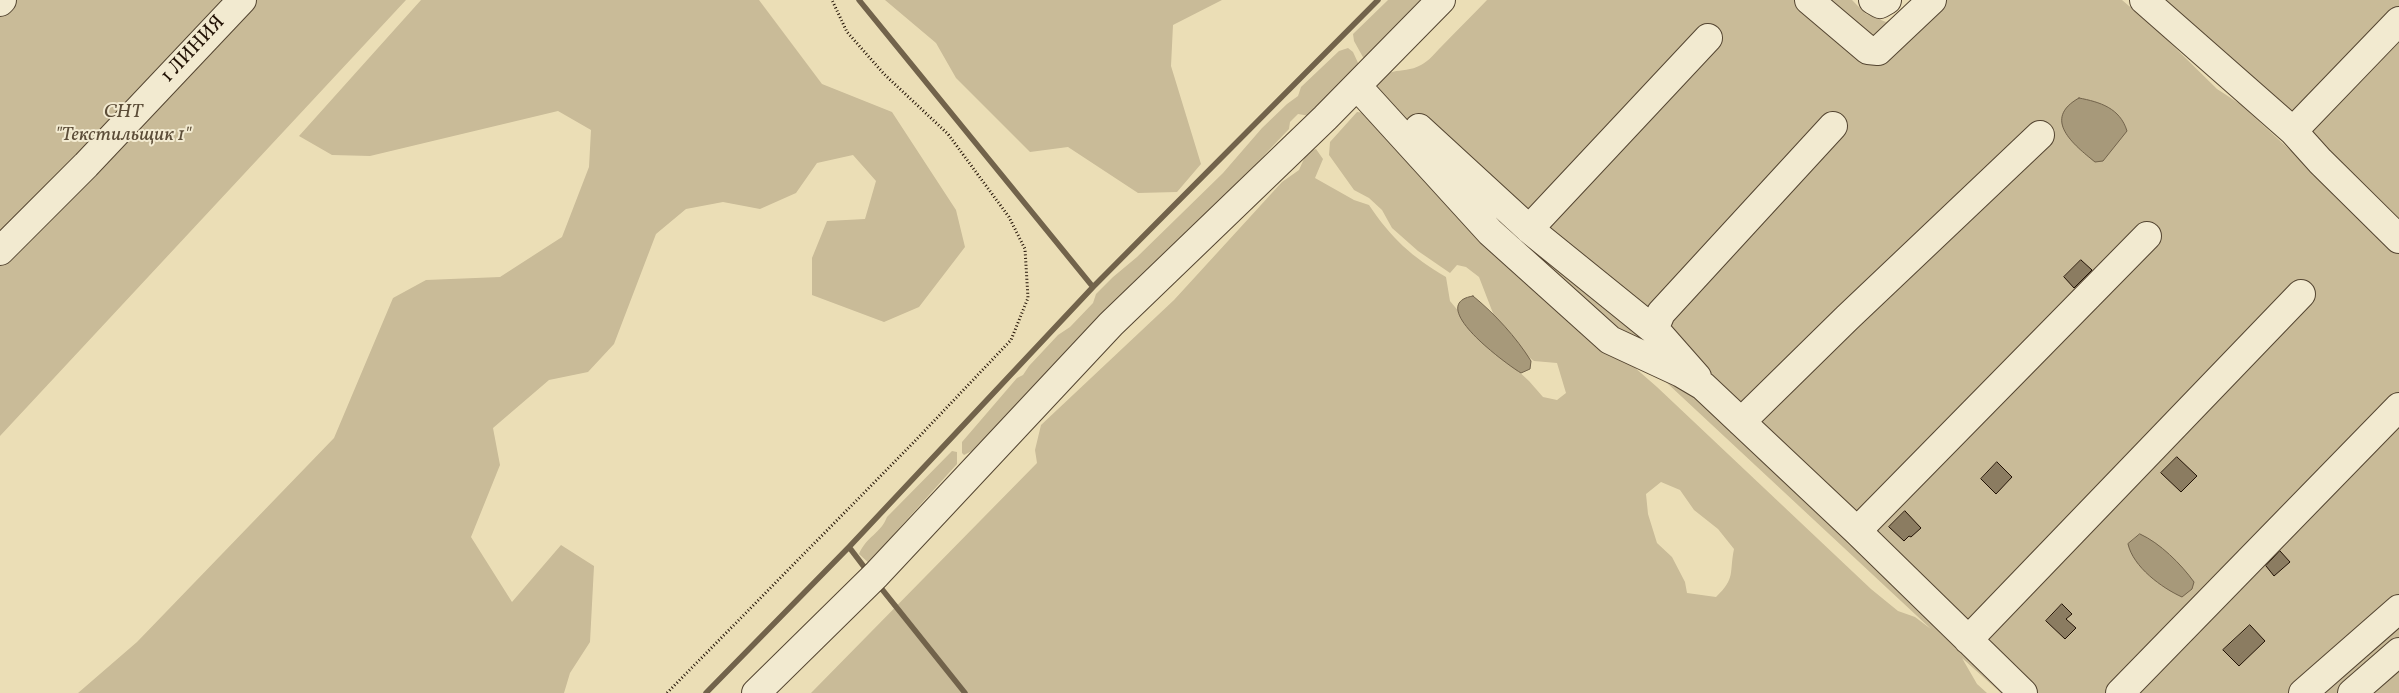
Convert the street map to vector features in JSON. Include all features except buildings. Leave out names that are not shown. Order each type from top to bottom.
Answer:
[{"type":"street","name":"1 ЛИНИЯ","points":[[0,251],[86,165],[242,0]]},
{"type":"street","points":[[756,693],[876,575],[1111,324],[1357,86],[1441,0]]},
{"type":"street","points":[[1809,0],[1868,50],[1878,51],[1932,0]]},
{"type":"street","points":[[1873,0],[1880,4],[1887,0]]},
{"type":"street","points":[[2144,0],[2293,131],[2320,161],[2399,239]]},
{"type":"street","points":[[2293,131],[2399,21]]},
{"type":"street","points":[[1529,229],[1708,38]]},
{"type":"street","points":[[1357,86],[1490,232],[1610,340],[1681,373],[1703,386]]},
{"type":"street","points":[[1654,330],[1661,313],[1833,126]]},
{"type":"street","points":[[1419,128],[1529,229],[1654,330],[1690,367],[1703,386],[1857,531],[2023,693]]},
{"type":"street","points":[[1741,422],[1847,318],[2040,135]]},
{"type":"street","points":[[1857,531],[2147,236]]},
{"type":"street","points":[[1968,640],[2301,294]]},
{"type":"street","points":[[2120,693],[2399,407]]},
{"type":"street","points":[[2303,693],[2399,609]]},
{"type":"street","points":[[2352,693],[2399,652]]},
{"type":"path","points":[[667,693],[914,442],[1011,340],[1028,298],[1025,249],[1009,217],[948,134],[884,74],[847,32],[832,0]]},
{"type":"green space","name":"СНТ \"Текстильщик 1\"","points":[[0,0],[406,0],[0,436]]},
{"type":"green space","points":[[421,0],[759,0],[822,84],[892,112],[956,210],[965,247],[919,307],[884,322],[812,295],[812,258],[827,221],[865,219],[876,181],[853,155],[817,163],[796,193],[760,209],[723,202],[686,209],[656,234],[614,344],[588,372],[549,380],[493,428],[500,465],[471,537],[512,602],[561,545],[594,566],[590,642],[570,673],[564,693],[78,693],[137,642],[334,438],[393,298],[426,280],[500,277],[562,237],[589,167],[591,130],[558,111],[370,156],[332,155],[299,136]]},
{"type":"green space","points":[[885,0],[1222,0],[1173,25],[1171,66],[1201,164],[1177,192],[1138,193],[1068,147],[1030,152],[956,78],[936,43]]},
{"type":"green space","points":[[1388,0],[1431,0],[1370,60],[1364,59],[1354,41],[1353,34]]},
{"type":"green space","points":[[1487,0],[1852,0],[1866,14],[1886,22],[1898,15],[1913,0],[2122,0],[2155,28],[2217,89],[2240,104],[2290,150],[2399,31],[2399,693],[2001,693],[1962,658],[1977,684],[1987,693],[811,693],[1037,463],[1035,450],[1041,425],[1174,300],[1282,182],[1299,170],[1307,152],[1316,149],[1323,159],[1315,178],[1354,200],[1369,205],[1403,246],[1446,277],[1450,301],[1475,331],[1529,381],[1543,397],[1557,400],[1566,393],[1557,363],[1534,361],[1523,353],[1496,321],[1479,277],[1466,267],[1457,265],[1450,273],[1418,251],[1392,228],[1382,210],[1369,198],[1354,190],[1329,155],[1330,142],[1357,112],[1365,113],[1547,291],[1657,387],[1871,589],[1898,611],[1915,617],[1931,629],[1623,342],[1570,298],[1376,91],[1379,82],[1388,73],[1414,68],[1432,57]],"holes":[[[1661,482],[1680,490],[1694,510],[1718,529],[1734,549],[1731,575],[1727,585],[1716,597],[1687,593],[1685,582],[1672,557],[1657,543],[1648,514],[1646,494]]]},
{"type":"green space","points":[[2161,0],[2399,0],[2399,14],[2300,115],[2276,111]]},
{"type":"green space","points":[[1348,48],[1353,52],[1359,65],[1310,116],[1298,114],[1290,122],[1289,129],[1156,269],[972,451],[964,455],[962,453],[962,442],[1017,378],[1023,375],[1058,335],[1070,327],[1093,303],[1096,294],[1223,173],[1262,128],[1298,96],[1301,87],[1339,51]]},
{"type":"green space","points":[[952,451],[957,452],[957,464],[893,535],[886,551],[872,566],[859,554],[865,543],[881,527],[887,517]]},
{"type":"shaded area","points":[[2079,98],[2108,107],[2124,123],[2127,131],[2103,161],[2095,162],[2078,148],[2065,132],[2062,123],[2063,114],[2068,106]]},
{"type":"shaded area","points":[[1473,296],[1497,318],[1519,343],[1531,361],[1530,369],[1521,373],[1486,347],[1463,322],[1458,310],[1460,301]]},
{"type":"shaded area","points":[[2140,534],[2170,555],[2194,582],[2192,589],[2182,597],[2149,576],[2136,561],[2128,544]]},
{"type":"waterway","points":[[859,0],[1093,287]]},
{"type":"waterway","points":[[706,693],[849,547],[1093,287],[1378,0]]},
{"type":"waterway","points":[[849,547],[868,572]]},
{"type":"waterway","points":[[881,588],[965,693]]}]
